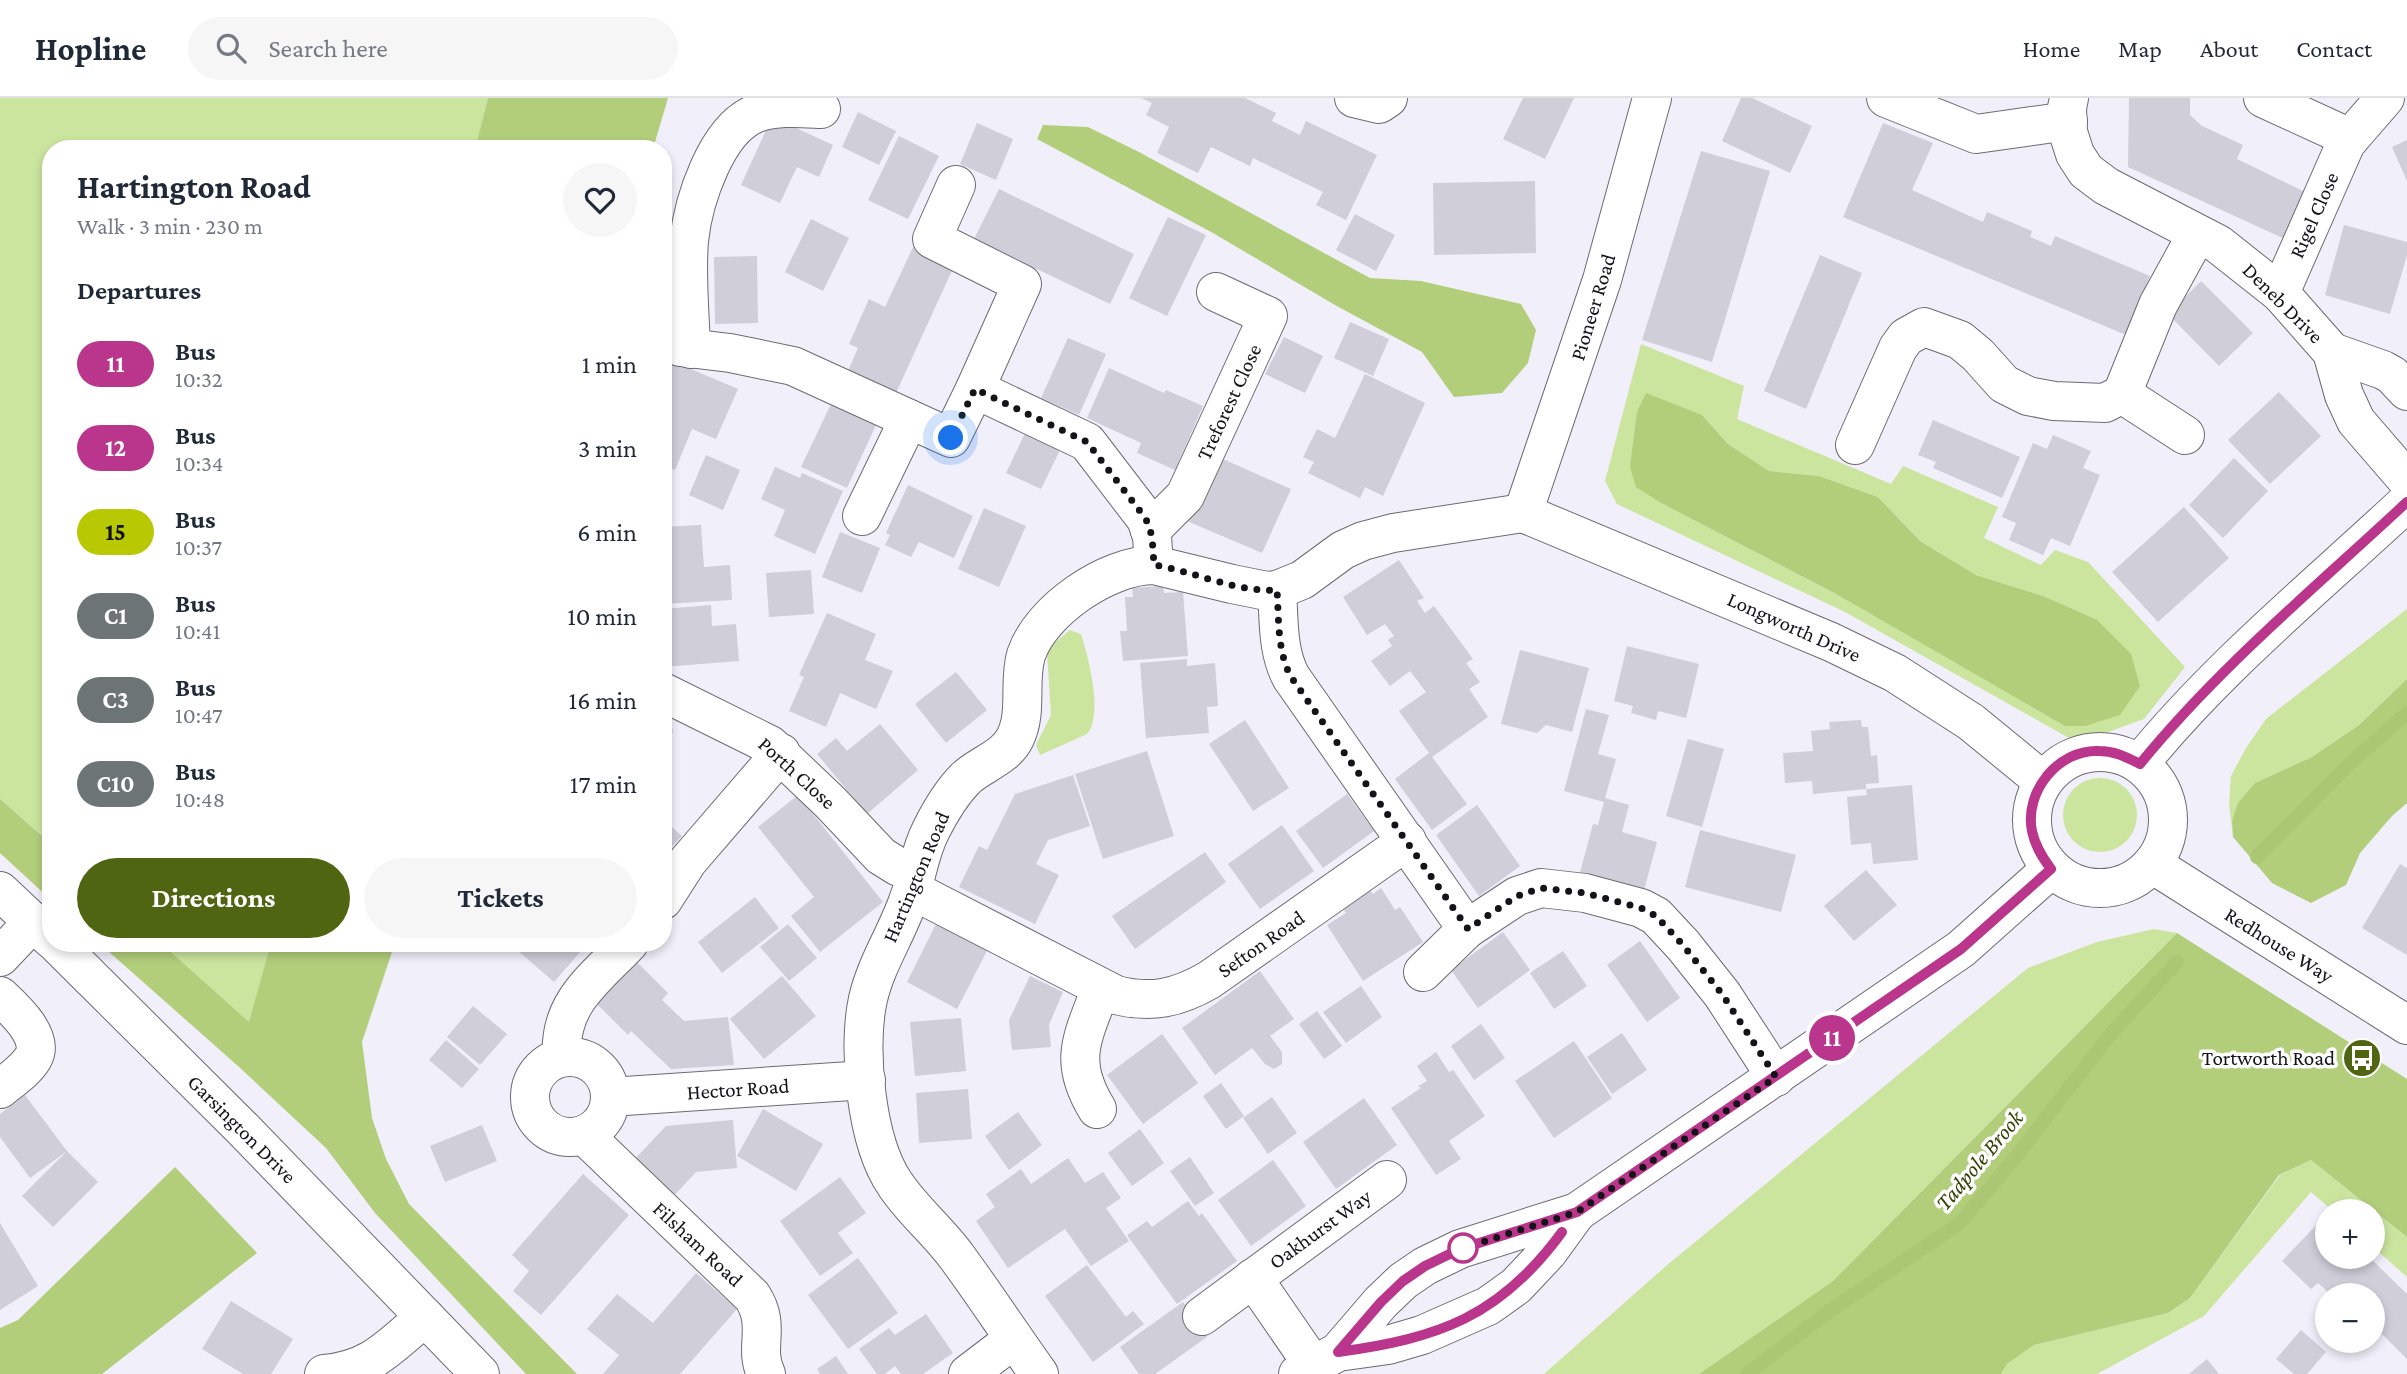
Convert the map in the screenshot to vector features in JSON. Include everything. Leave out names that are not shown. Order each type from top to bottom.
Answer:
[{"type":"street","points":[[1354,98],[1378,104],[1388,98]]},
{"type":"street","name":"Pioneer Road","points":[[1524,513],[1602,280],[1652,98]]},
{"type":"street","name":"Deneb Drive","points":[[1886,98],[1976,134],[2068,110],[2075,154],[2086,171],[2106,186],[2218,244],[2280,293],[2332,352],[2344,395],[2356,421],[2407,480]]},
{"type":"street","points":[[2263,98],[2350,138]]},
{"type":"street","name":"Rigel Close","points":[[2280,293],[2350,138],[2385,98]]},
{"type":"street","points":[[821,109],[778,109],[757,113],[742,121],[727,135],[715,156],[694,212],[689,242],[685,348],[759,358],[793,366],[951,438],[1022,284],[932,239],[956,185]]},
{"type":"street","points":[[1854,445],[1898,348],[1906,337],[1924,327],[1960,340],[1978,355],[2004,384],[2028,396],[2054,401],[2105,403],[2122,394],[2158,305],[2197,234]]},
{"type":"street","name":"Treforest Close","points":[[1152,548],[1185,496],[1268,316],[1216,292]]},
{"type":"street","name":"Deneb Drive","points":[[2332,352],[2383,370],[2392,375],[2407,391]]},
{"type":"street","points":[[975,389],[1087,442],[1146,519],[1152,548]]},
{"type":"street","points":[[2122,394],[2185,435]]},
{"type":"street","points":[[862,516],[909,419]]},
{"type":"street","points":[[2140,764],[2218,675],[2407,502]]},
{"type":"street","points":[[1468,929],[1285,666],[1277,590],[1302,580],[1343,550],[1363,541],[1406,531],[1524,513]]},
{"type":"street","name":"Longworth Drive","points":[[1524,513],[1831,642],[1895,673],[1971,722],[2043,781]]},
{"type":"street","name":"Hartington Road","points":[[1039,1374],[956,1256],[885,1170],[872,1129],[866,1080],[864,1041],[868,999],[914,882],[929,834],[952,793],[967,777],[1004,752],[1014,741],[1021,716],[1023,670],[1027,654],[1036,634],[1054,615],[1090,584],[1116,571],[1141,565],[1152,548],[1233,584],[1267,591],[1277,590]]},
{"type":"street","name":"Porth Close","points":[[672,695],[756,736],[780,753],[881,856],[914,882]]},
{"type":"street","points":[[2097,750],[2120,753],[2140,764],[2156,780],[2166,800],[2168,823],[2164,845],[2152,864],[2135,879],[2114,887],[2092,888],[2070,882],[2051,869],[2038,851],[2031,829],[2032,806],[2043,781],[2055,767],[2074,755],[2097,750]]},
{"type":"street","points":[[672,886],[695,852],[780,753]]},
{"type":"street","name":"Sefton Road","points":[[914,882],[1116,995],[1139,1000],[1165,999],[1186,993],[1209,980],[1407,841]]},
{"type":"street","name":"Redhouse Way","points":[[2152,864],[2407,1025]]},
{"type":"street","points":[[1316,1363],[1403,1281],[1425,1266],[1460,1249],[1577,1212],[1961,949],[2051,869]]},
{"type":"street","points":[[1423,972],[1468,929],[1517,896],[1541,888],[1585,893],[1641,908],[1656,916],[1683,945],[1722,994],[1776,1077]]},
{"type":"street","name":"Garsington Drive","points":[[0,891],[42,930]]},
{"type":"street","points":[[0,957],[42,937]]},
{"type":"street","name":"Garsington Drive","points":[[64,952],[243,1129],[480,1374]]},
{"type":"street","points":[[562,1057],[562,1039],[568,1013],[582,993],[621,952]]},
{"type":"street","points":[[1097,1109],[1086,1090],[1080,1065],[1080,1046],[1101,988]]},
{"type":"street","points":[[0,996],[28,1025],[35,1042],[35,1056],[0,1089]]},
{"type":"street","points":[[562,1057],[582,1058],[596,1066],[607,1082],[610,1097],[604,1118],[597,1127],[584,1135],[565,1137],[548,1131],[537,1121],[529,1104],[530,1088],[537,1073],[548,1063],[562,1057]]},
{"type":"street","name":"Hector Road","points":[[610,1097],[866,1080]]},
{"type":"street","name":"Filsham Road","points":[[584,1135],[752,1296],[762,1314],[761,1363],[766,1374]]},
{"type":"street","name":"Oakhurst Way","points":[[1202,1316],[1387,1180]]},
{"type":"street","points":[[1316,1363],[1422,1335],[1488,1306],[1516,1286],[1548,1252],[1577,1212]]},
{"type":"street","name":"Oakhurst Way","points":[[1253,1278],[1316,1363]]},
{"type":"street","points":[[324,1374],[350,1370],[372,1362],[425,1317]]},
{"type":"street","points":[[968,1374],[1014,1339]]},
{"type":"green space","points":[[0,98],[488,98],[477,140],[42,140],[42,836],[0,799]]},
{"type":"green space","points":[[488,98],[668,98],[656,140],[477,140]]},
{"type":"green space","points":[[1043,125],[1088,127],[1370,278],[1421,281],[1521,304],[1536,330],[1528,363],[1502,393],[1454,397],[1422,352],[1335,305],[1213,233],[1037,139]]},
{"type":"green space","points":[[1641,344],[1744,386],[1737,419],[1891,484],[1903,466],[1998,507],[1984,538],[2041,565],[2055,550],[2088,562],[2185,667],[2144,719],[2078,743],[1845,612],[1617,504],[1605,481]],"holes":[[[1702,415],[1728,444],[1769,471],[1819,476],[1878,497],[1920,541],[1976,575],[2043,596],[1838,595],[1661,503]]]},
{"type":"green space","points":[[1646,393],[1702,415],[1728,444],[1769,471],[1819,476],[1878,497],[1920,541],[1976,575],[2043,596],[2097,620],[2131,654],[2140,686],[2120,715],[2085,726],[2065,726],[1838,595],[1661,503],[1636,487],[1630,467],[1637,412]]},
{"type":"green space","points":[[2407,609],[2407,679],[2359,725],[2312,757],[2255,783],[2232,821],[2233,837],[2229,804],[2231,776],[2266,719]]},
{"type":"green space","points":[[1070,630],[1081,634],[1087,656],[1093,685],[1092,725],[1087,734],[1040,755],[1036,745],[1051,715],[1047,653],[1051,646]]},
{"type":"green space","points":[[2407,679],[2407,803],[2360,853],[2346,885],[2311,903],[2272,883],[2233,837],[2232,821],[2238,803],[2255,783],[2312,757],[2359,725]]},
{"type":"green space","points":[[2093,778],[2107,778],[2121,784],[2131,794],[2137,815],[2135,829],[2121,846],[2107,852],[2093,852],[2079,846],[2069,836],[2063,822],[2063,808],[2069,794],[2079,784]]},
{"type":"green space","points":[[0,799],[42,836],[42,892],[0,853]]},
{"type":"green space","points":[[2154,929],[2177,933],[1833,1281],[1699,1374],[1544,1374],[1666,1266],[2028,968],[2097,942]]},
{"type":"green space","points":[[2177,933],[2407,1079],[2407,1237],[2385,1219],[2385,1199],[2360,1199],[2311,1160],[2279,1175],[2190,1298],[2168,1313],[2034,1345],[2007,1364],[2001,1374],[1699,1374],[1833,1281]]},
{"type":"green space","points":[[109,952],[171,952],[249,1022],[268,952],[392,952],[362,1042],[372,1118],[386,1159],[409,1204],[577,1374],[526,1374],[375,1213],[326,1148]]},
{"type":"green space","points":[[171,952],[269,952],[250,1023]]},
{"type":"green space","points":[[2311,1160],[2360,1199],[2319,1199],[2311,1192],[2204,1316],[2097,1374],[2001,1374],[2007,1364],[2034,1345],[2168,1313],[2190,1298],[2280,1175]]},
{"type":"green space","points":[[175,1167],[257,1253],[102,1374],[0,1374],[0,1328],[18,1320]]},
{"type":"green space","points":[[2385,1219],[2407,1237],[2407,1277],[2385,1258]]},
{"type":"building","points":[[1141,98],[1245,98],[1276,113],[1272,121],[1300,135],[1306,121],[1377,155],[1346,220],[1316,205],[1323,192],[1253,158],[1250,166],[1211,147],[1198,173],[1157,153],[1169,127],[1146,115],[1152,103]]},
{"type":"building","points":[[1523,98],[1574,98],[1545,159],[1503,139]]},
{"type":"building","points":[[1741,98],[1752,98],[1812,126],[1790,173],[1722,141]]},
{"type":"building","points":[[2129,98],[2190,98],[2190,115],[2202,126],[2243,145],[2237,159],[2309,194],[2287,240],[2128,167]]},
{"type":"building","points":[[858,112],[896,131],[879,165],[842,147]]},
{"type":"building","points":[[772,117],[833,145],[819,177],[797,167],[780,203],[741,185]]},
{"type":"building","points":[[977,123],[1013,139],[996,180],[960,164]]},
{"type":"building","points":[[1883,123],[1933,143],[1912,190],[1983,222],[1987,212],[2032,231],[2030,237],[2051,246],[2055,236],[2150,276],[2126,335],[1843,217]]},
{"type":"building","points":[[899,136],[939,156],[908,219],[868,200]]},
{"type":"building","points":[[2407,140],[2407,181],[2392,147]]},
{"type":"building","points":[[1701,151],[1770,171],[1712,362],[1642,340]]},
{"type":"building","points":[[1535,181],[1536,253],[1434,255],[1433,183]]},
{"type":"building","points":[[999,189],[1134,254],[1110,304],[974,239]]},
{"type":"building","points":[[1355,214],[1395,235],[1376,271],[1336,250]]},
{"type":"building","points":[[1168,217],[1206,235],[1167,316],[1129,298]]},
{"type":"building","points":[[811,219],[849,238],[823,291],[785,272]]},
{"type":"building","points":[[2344,225],[2407,242],[2407,255],[2390,314],[2325,295]]},
{"type":"building","points":[[914,245],[955,264],[896,393],[848,371],[858,348],[849,344],[869,299],[885,307]]},
{"type":"building","points":[[1820,255],[1862,273],[1806,409],[1764,391]]},
{"type":"building","points":[[757,256],[758,323],[715,324],[714,257]]},
{"type":"building","points":[[2201,281],[2253,333],[2219,366],[2168,314]]},
{"type":"building","points":[[1350,322],[1389,339],[1373,376],[1334,358]]},
{"type":"building","points":[[1284,337],[1323,356],[1305,393],[1265,374]]},
{"type":"building","points":[[1068,338],[1106,354],[1079,415],[1041,398]]},
{"type":"building","points":[[672,361],[738,389],[716,439],[692,429],[675,470],[672,468]]},
{"type":"building","points":[[1109,368],[1164,393],[1166,390],[1203,406],[1175,470],[1137,453],[1141,443],[1087,418]]},
{"type":"building","points":[[1365,374],[1425,403],[1383,496],[1365,487],[1360,498],[1308,473],[1314,462],[1303,457],[1317,429],[1335,438]]},
{"type":"building","points":[[2279,392],[2321,436],[2270,484],[2228,440]]},
{"type":"building","points":[[831,404],[876,425],[847,488],[801,467]]},
{"type":"building","points":[[1933,420],[2020,457],[2002,498],[1933,468],[1936,462],[1918,455]]},
{"type":"building","points":[[1025,433],[1060,450],[1041,489],[1006,473]]},
{"type":"building","points":[[2053,435],[2091,451],[2083,468],[2100,475],[2070,546],[2051,538],[2043,555],[2009,540],[2016,523],[2002,517],[2033,443],[2047,449]]},
{"type":"building","points":[[706,455],[740,470],[723,510],[689,495]]},
{"type":"building","points":[[1216,456],[1291,489],[1262,553],[1187,521]]},
{"type":"building","points":[[2234,458],[2268,491],[2223,538],[2189,505]]},
{"type":"building","points":[[775,467],[800,478],[802,473],[843,491],[815,554],[774,536],[785,510],[761,499]]},
{"type":"building","points":[[908,485],[973,516],[954,558],[919,542],[911,557],[885,545],[890,535],[886,533]]},
{"type":"building","points":[[2184,507],[2229,558],[2158,622],[2112,572]]},
{"type":"building","points":[[984,508],[1026,526],[999,587],[958,569]]},
{"type":"building","points":[[701,525],[704,567],[730,565],[732,600],[672,603],[672,527]]},
{"type":"building","points":[[840,532],[880,548],[862,593],[822,577]]},
{"type":"building","points":[[1399,560],[1424,598],[1417,601],[1425,613],[1434,606],[1473,659],[1466,663],[1480,682],[1469,689],[1488,717],[1432,757],[1467,804],[1432,830],[1395,779],[1429,753],[1399,711],[1426,692],[1410,671],[1390,686],[1371,661],[1392,646],[1388,640],[1394,636],[1385,624],[1367,635],[1343,597]]},
{"type":"building","points":[[811,570],[814,614],[769,617],[766,573]]},
{"type":"building","points":[[1163,586],[1164,593],[1183,592],[1188,656],[1123,661],[1120,631],[1127,631],[1125,597],[1133,597],[1132,588]]},
{"type":"building","points":[[711,605],[712,626],[736,624],[739,661],[672,666],[672,608]]},
{"type":"building","points":[[827,613],[876,634],[865,660],[893,671],[876,709],[840,693],[826,727],[789,711],[804,677],[799,675]]},
{"type":"building","points":[[1627,646],[1699,664],[1686,718],[1658,711],[1656,720],[1631,713],[1633,706],[1614,701]]},
{"type":"building","points":[[1520,650],[1589,668],[1572,732],[1546,725],[1537,733],[1501,724]]},
{"type":"building","points":[[1187,659],[1187,666],[1215,663],[1218,706],[1207,707],[1209,733],[1146,738],[1140,663]]},
{"type":"building","points":[[956,672],[987,710],[946,743],[915,704]]},
{"type":"building","points":[[1586,709],[1609,715],[1598,754],[1616,759],[1605,798],[1629,805],[1622,832],[1657,842],[1643,894],[1579,876],[1593,824],[1598,825],[1604,802],[1564,791]]},
{"type":"building","points":[[1245,720],[1289,788],[1253,811],[1209,744]]},
{"type":"building","points":[[1861,720],[1862,727],[1868,727],[1871,756],[1877,755],[1879,783],[1866,784],[1866,789],[1813,794],[1812,781],[1785,783],[1783,753],[1813,751],[1811,731],[1830,729],[1829,722]]},
{"type":"building","points":[[880,724],[918,770],[867,814],[817,754],[836,738],[847,751]]},
{"type":"building","points":[[1688,739],[1724,749],[1702,827],[1666,816]]},
{"type":"building","points":[[1147,751],[1174,836],[1103,859],[1075,774]]},
{"type":"building","points":[[1073,775],[1090,826],[1048,840],[1036,864],[1059,875],[1035,924],[959,887],[979,846],[987,850],[1015,794]]},
{"type":"building","points":[[1912,785],[1918,860],[1873,864],[1871,843],[1851,845],[1847,797],[1867,795],[1866,789]]},
{"type":"building","points":[[1347,794],[1374,831],[1323,868],[1296,831]]},
{"type":"building","points":[[798,795],[883,902],[820,952],[791,916],[814,897],[758,827]]},
{"type":"building","points":[[1477,805],[1520,866],[1479,896],[1436,835]]},
{"type":"building","points":[[1282,825],[1314,871],[1260,909],[1228,864]]},
{"type":"building","points":[[672,827],[682,836],[672,847]]},
{"type":"building","points":[[1700,830],[1796,855],[1781,912],[1685,887]]},
{"type":"building","points":[[1205,852],[1226,882],[1135,949],[1112,916]]},
{"type":"building","points":[[2400,864],[2407,868],[2407,955],[2362,928]]},
{"type":"building","points":[[1866,870],[1897,905],[1854,941],[1824,906]]},
{"type":"building","points":[[1381,888],[1395,910],[1400,907],[1423,942],[1363,981],[1327,925],[1346,913],[1342,907],[1369,889],[1373,894]]},
{"type":"building","points":[[755,897],[779,928],[722,973],[698,942]]},
{"type":"building","points":[[937,922],[988,949],[957,1009],[907,982]]},
{"type":"building","points":[[788,924],[817,958],[789,981],[760,947]]},
{"type":"building","points":[[1503,932],[1530,970],[1478,1008],[1451,970]]},
{"type":"building","points":[[1640,941],[1680,998],[1647,1022],[1607,965]]},
{"type":"building","points":[[1563,951],[1587,986],[1554,1009],[1530,973]]},
{"type":"building","points":[[519,952],[580,952],[554,982]]},
{"type":"building","points":[[637,962],[668,993],[662,1000],[684,1021],[728,1017],[734,1065],[671,1069],[631,1031],[628,1035],[597,1004]]},
{"type":"building","points":[[1260,971],[1294,1019],[1270,1036],[1282,1052],[1282,1064],[1274,1069],[1265,1064],[1252,1048],[1215,1075],[1182,1028]]},
{"type":"building","points":[[782,976],[816,1016],[764,1059],[730,1019]]},
{"type":"building","points":[[1030,976],[1063,992],[1049,1025],[1051,1047],[1012,1050],[1009,1020]]},
{"type":"building","points":[[1361,986],[1382,1017],[1346,1043],[1323,1012]]},
{"type":"building","points":[[473,1006],[507,1034],[480,1065],[447,1037]]},
{"type":"building","points":[[1317,1011],[1342,1046],[1324,1059],[1299,1024]]},
{"type":"building","points":[[961,1018],[966,1071],[915,1076],[910,1022]]},
{"type":"building","points":[[1481,1024],[1505,1058],[1474,1080],[1451,1046]]},
{"type":"building","points":[[1622,1033],[1647,1070],[1612,1094],[1587,1057]]},
{"type":"building","points":[[1162,1034],[1198,1083],[1143,1124],[1107,1075]]},
{"type":"building","points":[[446,1040],[479,1069],[462,1088],[429,1060]]},
{"type":"building","points":[[1574,1041],[1612,1098],[1554,1138],[1515,1081]]},
{"type":"building","points":[[1436,1052],[1449,1072],[1453,1070],[1485,1116],[1449,1141],[1461,1159],[1436,1175],[1391,1108],[1427,1081],[1417,1066]]},
{"type":"building","points":[[1221,1083],[1244,1116],[1226,1129],[1203,1096]]},
{"type":"building","points":[[968,1089],[972,1139],[919,1143],[916,1093]]},
{"type":"building","points":[[25,1095],[67,1151],[30,1178],[0,1137],[0,1114]]},
{"type":"building","points":[[1272,1097],[1297,1133],[1268,1154],[1243,1118]]},
{"type":"building","points":[[1364,1098],[1397,1145],[1336,1189],[1303,1142]]},
{"type":"building","points":[[763,1109],[823,1144],[796,1191],[737,1156]]},
{"type":"building","points":[[1018,1112],[1042,1145],[1009,1170],[985,1136]]},
{"type":"building","points":[[733,1120],[737,1168],[696,1172],[670,1200],[630,1164],[666,1126]]},
{"type":"building","points":[[482,1125],[497,1161],[445,1182],[430,1146]]},
{"type":"building","points":[[1140,1129],[1164,1163],[1132,1186],[1108,1153]]},
{"type":"building","points":[[67,1151],[98,1182],[53,1227],[22,1196]]},
{"type":"building","points":[[1190,1157],[1214,1193],[1195,1206],[1170,1171]]},
{"type":"building","points":[[1068,1158],[1085,1183],[1103,1172],[1121,1198],[1106,1208],[1129,1241],[1091,1266],[1065,1229],[1008,1268],[976,1221],[995,1207],[986,1194],[1021,1169],[1031,1184]]},
{"type":"building","points":[[1273,1160],[1306,1206],[1251,1246],[1218,1200]]},
{"type":"building","points":[[583,1174],[629,1215],[541,1315],[513,1291],[529,1271],[512,1255]]},
{"type":"building","points":[[840,1177],[866,1213],[838,1233],[853,1253],[820,1276],[780,1221]]},
{"type":"building","points":[[1188,1201],[1199,1216],[1202,1213],[1237,1261],[1177,1304],[1127,1235],[1147,1221],[1152,1227]]},
{"type":"building","points":[[0,1223],[38,1286],[0,1310]]},
{"type":"building","points":[[2315,1226],[2315,1269],[2381,1269],[2407,1294],[2407,1359],[2385,1337],[2385,1283],[2315,1283],[2311,1289],[2282,1261]]},
{"type":"building","points":[[858,1258],[898,1313],[848,1349],[808,1295]]},
{"type":"building","points":[[1087,1265],[1126,1317],[1133,1311],[1144,1324],[1093,1362],[1045,1296]]},
{"type":"building","points":[[696,1273],[737,1309],[680,1374],[603,1374],[619,1355],[587,1329],[617,1294],[653,1323]]},
{"type":"building","points":[[231,1301],[293,1339],[271,1374],[243,1374],[202,1349]]},
{"type":"building","points":[[1183,1302],[1207,1337],[1155,1374],[1139,1374],[1120,1347]]},
{"type":"building","points":[[926,1314],[953,1353],[923,1374],[901,1374],[895,1366],[885,1374],[877,1374],[859,1349],[889,1328],[895,1335]]},
{"type":"building","points":[[2301,1330],[2315,1342],[2315,1353],[2325,1353],[2307,1374],[2294,1374],[2276,1359]]},
{"type":"building","points":[[836,1356],[848,1374],[820,1374],[817,1369]]},
{"type":"building","points":[[2207,1359],[2219,1374],[2189,1374]]},
{"type":"waterway","name":"Tadpole Brook","points":[[2257,857],[2347,766],[2407,713]]},
{"type":"waterway","name":"Tadpole Brook","points":[[1747,1374],[1828,1312],[1959,1224],[2019,1153],[2108,1037],[2177,962]]},
{"type":"bus line","name":"11","points":[[1562,1232],[1548,1252],[1516,1286],[1488,1306],[1457,1322],[1422,1335],[1388,1345],[1338,1352],[1381,1302],[1403,1281],[1425,1266],[1460,1249],[1577,1212],[1961,949],[2051,869],[2038,851],[2031,829],[2032,806],[2040,785],[2055,767],[2074,755],[2097,750],[2120,753],[2140,764],[2218,675],[2407,502]]},
{"type":"place","name":"Tortworth Road","points":[[2362,1058]]},
{"type":"route","points":[[951,438],[975,389],[1087,442],[1146,519],[1152,536],[1154,565],[1267,591],[1277,590],[1282,651],[1291,677],[1468,929],[1517,896],[1541,888],[1585,893],[1641,908],[1656,916],[1683,945],[1722,994],[1776,1077],[1577,1212],[1460,1249],[1463,1248]]}]
